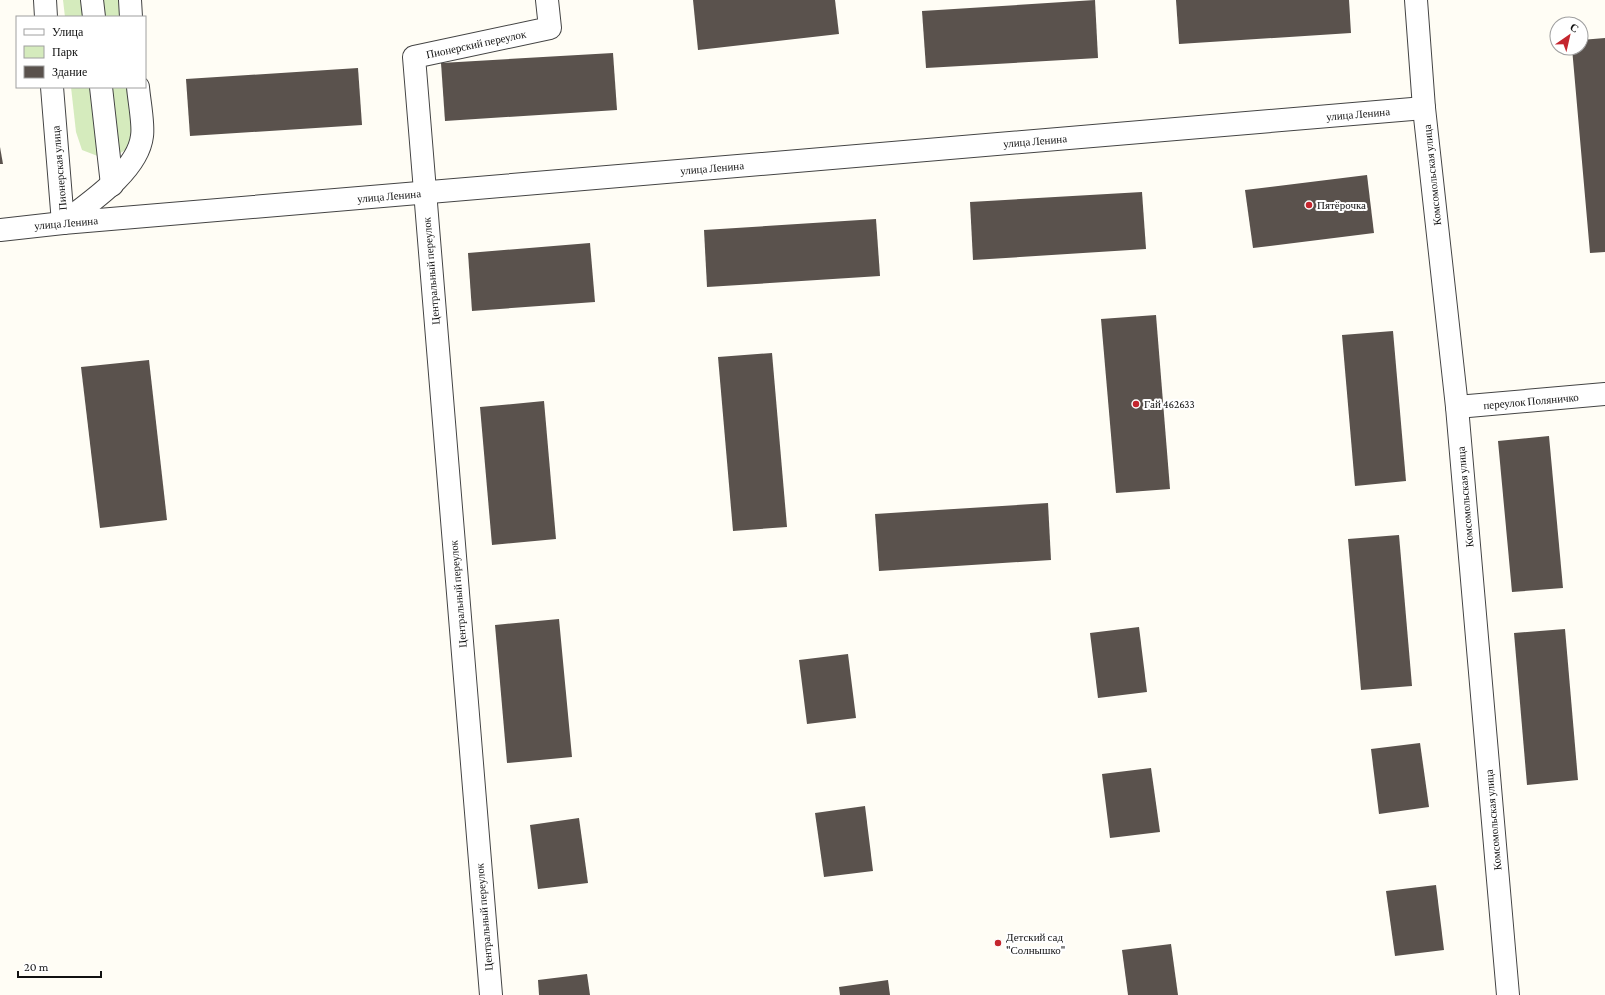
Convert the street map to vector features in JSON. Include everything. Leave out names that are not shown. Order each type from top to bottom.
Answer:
[{"type":"street","points":[[44,0],[46,16]]},
{"type":"street","points":[[92,0],[94,16]]},
{"type":"street","points":[[130,0],[131,16]]},
{"type":"street","name":"Пионерский переулок","points":[[425,193],[414,57],[550,28],[547,0]]},
{"type":"street","name":"Комсомольская улица","points":[[1416,0],[1424,108],[1457,407],[1508,995]]},
{"type":"street","name":"Пионерская улица","points":[[52,88],[63,223]]},
{"type":"street","points":[[101,88],[112,185]]},
{"type":"street","name":"Пионерская улица","points":[[63,223],[112,185],[138,151],[142,136],[138,88]]},
{"type":"street","name":"улица Ленина","points":[[0,230],[63,223],[1424,108]]},
{"type":"street","name":"Центральный переулок","points":[[425,193],[490,995]]},
{"type":"street","name":"переулок Поляничко","points":[[1457,407],[1605,394]]},
{"type":"green space","points":[[63,0],[124,0],[125,16],[65,16]]},
{"type":"green space","points":[[71,88],[132,88],[136,126],[129,148],[108,160],[82,150],[76,132]]},
{"type":"building","points":[[693,0],[835,0],[839,34],[698,50]]},
{"type":"building","points":[[1095,0],[1098,58],[926,68],[922,11]]},
{"type":"building","points":[[1176,0],[1349,0],[1351,33],[1179,44]]},
{"type":"building","points":[[1605,38],[1605,252],[1590,253],[1573,56],[1589,56],[1589,39]]},
{"type":"building","points":[[613,53],[617,110],[445,121],[441,63]]},
{"type":"building","points":[[358,68],[362,125],[190,136],[186,79]]},
{"type":"building","points":[[0,147],[3,164],[0,164]]},
{"type":"building","points":[[1367,175],[1374,233],[1253,248],[1245,190]]},
{"type":"building","points":[[1142,192],[1146,249],[973,260],[970,202]]},
{"type":"building","points":[[876,219],[880,276],[707,287],[704,230]]},
{"type":"building","points":[[590,243],[595,302],[472,311],[468,253]]},
{"type":"building","name":"Гай 462633","points":[[1156,315],[1170,489],[1116,493],[1101,319]]},
{"type":"building","points":[[1393,331],[1406,481],[1355,486],[1342,335]]},
{"type":"building","points":[[772,353],[787,527],[733,531],[718,357]]},
{"type":"building","points":[[149,360],[167,520],[100,528],[81,367]]},
{"type":"building","points":[[544,401],[556,539],[492,545],[480,407]]},
{"type":"building","points":[[1549,436],[1563,588],[1512,592],[1498,441]]},
{"type":"building","points":[[1048,503],[1051,560],[879,571],[875,514]]},
{"type":"building","points":[[1399,535],[1412,686],[1361,690],[1348,539]]},
{"type":"building","points":[[559,619],[572,757],[507,763],[495,625]]},
{"type":"building","points":[[1139,627],[1147,692],[1098,698],[1090,633]]},
{"type":"building","points":[[1565,629],[1578,780],[1527,785],[1514,633]]},
{"type":"building","points":[[848,654],[856,718],[807,724],[799,660]]},
{"type":"building","points":[[1420,743],[1429,807],[1379,814],[1371,749]]},
{"type":"building","points":[[1151,768],[1160,832],[1110,838],[1102,774]]},
{"type":"building","points":[[865,806],[873,871],[824,877],[815,813]]},
{"type":"building","points":[[579,818],[588,883],[538,889],[530,825]]},
{"type":"building","points":[[1436,885],[1444,950],[1395,956],[1386,891]]},
{"type":"building","points":[[1171,944],[1178,995],[1128,995],[1122,950]]},
{"type":"building","points":[[587,974],[590,995],[539,995],[538,980]]},
{"type":"building","points":[[888,980],[890,995],[840,995],[839,987]]},
{"type":"place","name":"Пятёрочка","points":[[1309,205]]},
{"type":"place","name":"Гай 462633","points":[[1136,404]]},
{"type":"place","name":"Детский сад \"Солнышко\"","points":[[998,943]]}]
